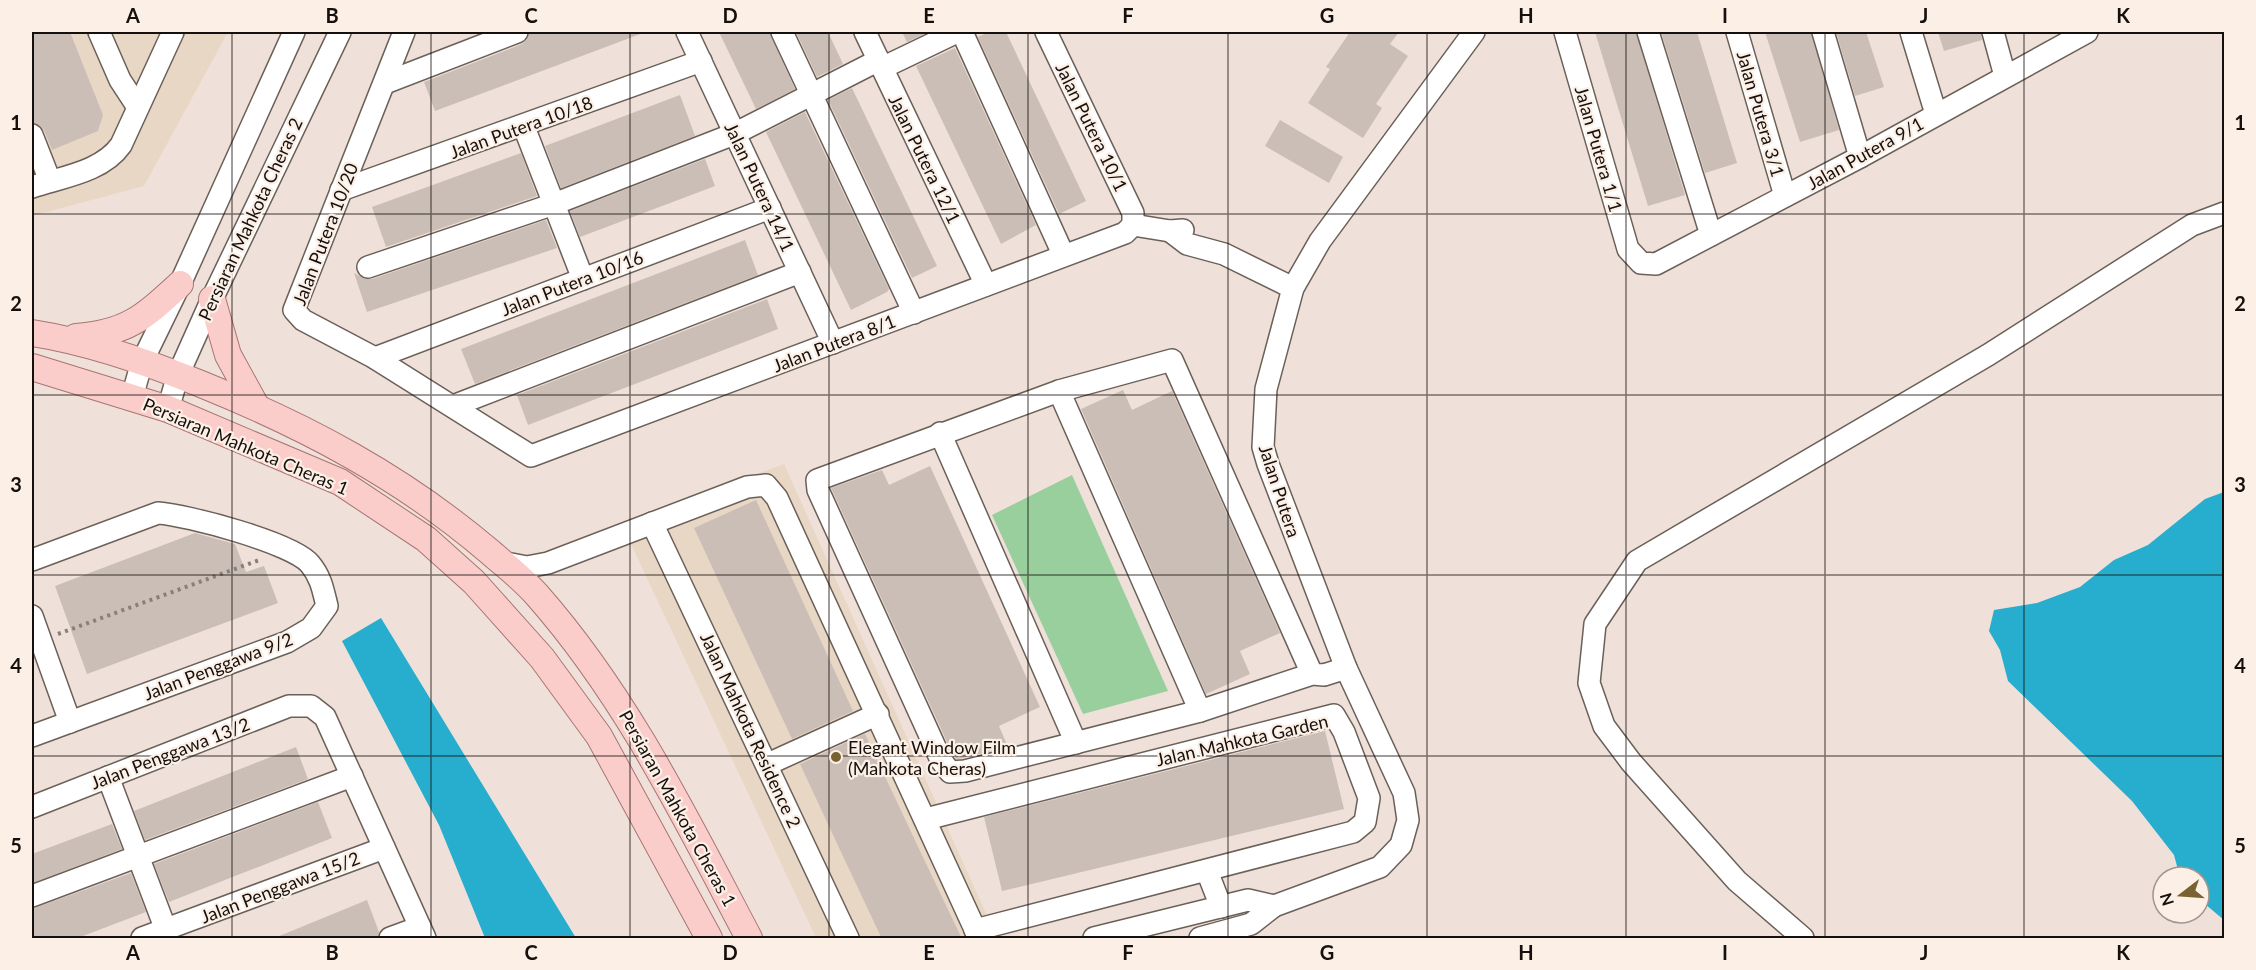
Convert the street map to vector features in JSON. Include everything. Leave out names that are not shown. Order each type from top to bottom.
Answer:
[{"type":"main road","points":[[64,338],[105,334],[128,326],[148,314],[180,284]]},
{"type":"main road","points":[[212,299],[228,355],[256,406]]},
{"type":"main road","name":"Persiaran Mahkota Cheras 1","points":[[32,333],[64,338],[142,362],[256,406],[339,446],[451,519],[535,593],[569,633],[630,718],[749,939]]},
{"type":"main road","name":"Persiaran Mahkota Cheras 1","points":[[32,367],[168,410],[340,482],[426,539],[474,582],[542,658],[599,736],[709,939]]},
{"type":"street","points":[[99,32],[120,80],[137,106]]},
{"type":"street","points":[[32,135],[41,184],[100,165],[112,157],[121,145],[173,32]]},
{"type":"street","name":"Persiaran Mahkota Cheras 2","points":[[132,397],[142,362],[180,284],[294,32]]},
{"type":"street","name":"Persiaran Mahkota Cheras 2","points":[[168,410],[178,375],[212,299],[340,32]]},
{"type":"street","name":"Jalan Putera 10/20","points":[[404,32],[294,310],[303,321],[375,358],[531,456]]},
{"type":"street","points":[[385,83],[517,32]]},
{"type":"street","name":"Jalan Putera 14/1","points":[[687,32],[833,343]]},
{"type":"street","points":[[782,32],[914,313]]},
{"type":"street","name":"Jalan Putera 12/1","points":[[865,32],[986,285]]},
{"type":"street","points":[[368,267],[554,204],[734,134],[811,94],[957,32]]},
{"type":"street","points":[[962,32],[1063,255]]},
{"type":"street","name":"Jalan Putera 10/1","points":[[1046,32],[1133,213],[1133,225]]},
{"type":"street","name":"Jalan Putera","points":[[1200,939],[1251,924],[1274,906],[1380,867],[1392,857],[1405,833],[1408,819],[1404,793],[1344,663],[1310,578],[1263,447],[1266,389],[1293,288],[1320,241],[1474,32]]},
{"type":"street","name":"Jalan Putera 1/1","points":[[1565,32],[1628,249],[1641,263]]},
{"type":"street","points":[[1648,32],[1711,235]]},
{"type":"street","name":"Jalan Putera 3/1","points":[[1737,32],[1785,196]]},
{"type":"street","points":[[1823,32],[1860,157]]},
{"type":"street","points":[[1911,32],[1935,114]]},
{"type":"street","points":[[1992,32],[2005,76]]},
{"type":"street","name":"Jalan Putera 9/1","points":[[1641,263],[1656,264],[1860,157],[2080,33]]},
{"type":"street","name":"Jalan Putera 10/18","points":[[341,190],[524,127],[701,62]]},
{"type":"street","points":[[524,127],[584,279]]},
{"type":"street","name":"Jalan Putera 10/16","points":[[375,358],[770,208]]},
{"type":"street","points":[[1803,939],[1737,881],[1631,762],[1604,726],[1589,683],[1595,624],[1637,561],[1988,355],[2192,225],[2224,213]]},
{"type":"street","points":[[1133,225],[1170,231],[1187,244],[1224,254],[1293,288]]},
{"type":"street","name":"Jalan Putera 8/1","points":[[531,456],[1125,233],[1133,225]]},
{"type":"street","points":[[453,406],[800,272]]},
{"type":"street","points":[[1312,674],[1172,360],[1059,391],[827,474],[817,480],[818,490],[941,760],[950,772],[965,771],[1200,711],[1312,674],[1321,666],[1344,663]]},
{"type":"street","points":[[1059,391],[1200,711]]},
{"type":"street","points":[[940,433],[1076,743]]},
{"type":"street","points":[[501,562],[526,567],[548,563],[747,487],[766,485],[777,498],[977,934]]},
{"type":"street","points":[[32,560],[158,513],[180,514],[290,549]]},
{"type":"street","name":"Jalan Mahkota Residence 2","points":[[652,523],[768,764],[848,939]]},
{"type":"street","name":"Jalan Penggawa 9/2","points":[[32,736],[287,642],[311,628],[327,606],[322,582],[309,562],[290,549]]},
{"type":"street","points":[[32,616],[70,722]]},
{"type":"street","name":"Jalan Penggawa 13/2","points":[[32,807],[290,706],[311,706],[325,717],[352,776]]},
{"type":"street","points":[[768,764],[878,714]]},
{"type":"street","name":"Jalan Mahkota Garden","points":[[926,819],[1334,715],[1344,732],[1369,798],[1365,822],[1353,832],[977,934]]},
{"type":"street","points":[[32,896],[352,776],[423,933],[390,939]]},
{"type":"street","points":[[108,777],[138,856],[178,931]]},
{"type":"street","name":"Jalan Penggawa 15/2","points":[[142,939],[178,931],[384,848]]},
{"type":"street","points":[[1208,872],[1221,907]]},
{"type":"street","points":[[1101,938],[1137,933],[1248,900],[1274,906]]},
{"type":"path","points":[[40,641],[290,549]]},
{"type":"shaded area","points":[[32,32],[228,32],[144,186],[32,216]]},
{"type":"shaded area","points":[[784,464],[997,938],[816,938],[621,523]]},
{"type":"green space","points":[[1072,475],[1168,691],[1083,714],[992,515]]},
{"type":"water","points":[[2224,492],[2224,920],[2211,909],[2211,865],[2177,865],[2174,855],[2132,801],[2008,681],[2000,650],[1989,631],[1994,610],[2037,603],[2080,587],[2114,560],[2148,545],[2205,499]]},
{"type":"water","points":[[381,618],[576,938],[485,938],[439,825],[342,641]]},
{"type":"building","points":[[32,32],[70,32],[103,115],[98,131],[52,150],[44,130],[32,123]]},
{"type":"building","points":[[529,32],[643,33],[435,111],[424,82],[522,44]]},
{"type":"building","points":[[719,32],[769,32],[795,89],[756,109]]},
{"type":"building","points":[[796,32],[828,32],[843,64],[817,77]]},
{"type":"building","points":[[902,32],[929,32],[907,42]]},
{"type":"building","points":[[989,32],[1006,32],[1086,201],[1059,214],[978,37]]},
{"type":"building","points":[[1350,32],[1399,32],[1390,44],[1408,56],[1376,104],[1382,108],[1363,138],[1308,103],[1330,69],[1326,67]]},
{"type":"building","points":[[1595,32],[1636,32],[1685,195],[1648,206]]},
{"type":"building","points":[[1661,32],[1697,32],[1737,163],[1705,173]]},
{"type":"building","points":[[1765,32],[1811,32],[1839,130],[1800,142]]},
{"type":"building","points":[[1836,32],[1866,32],[1884,87],[1855,96]]},
{"type":"building","points":[[1938,32],[1981,32],[1982,40],[1944,51]]},
{"type":"building","points":[[955,48],[1036,225],[1001,244],[916,66]]},
{"type":"building","points":[[852,88],[937,266],[912,278],[828,100]]},
{"type":"building","points":[[680,95],[695,136],[561,188],[545,146]]},
{"type":"building","points":[[805,112],[889,289],[851,310],[766,132]]},
{"type":"building","points":[[1280,120],[1343,157],[1329,183],[1265,146]]},
{"type":"building","points":[[521,153],[537,196],[386,247],[372,207]]},
{"type":"building","points":[[705,159],[715,186],[580,237],[570,211]]},
{"type":"building","points":[[546,220],[557,248],[367,312],[354,273],[365,279],[372,279]]},
{"type":"building","points":[[745,240],[758,275],[475,384],[461,349]]},
{"type":"building","points":[[767,299],[778,329],[528,425],[517,395]]},
{"type":"building","points":[[1123,390],[1132,410],[1172,391],[1280,633],[1240,651],[1250,674],[1206,694],[1081,409]]},
{"type":"building","points":[[930,466],[1040,707],[999,726],[1008,747],[956,759],[831,488],[882,470],[889,485]]},
{"type":"building","points":[[756,500],[853,711],[792,739],[694,528]]},
{"type":"building","points":[[195,533],[235,544],[246,572],[264,566],[278,603],[87,674],[55,586]]},
{"type":"building","points":[[1325,731],[1344,809],[1002,891],[984,817]]},
{"type":"building","points":[[865,734],[962,939],[882,939],[800,764]]},
{"type":"building","points":[[296,747],[308,779],[145,840],[134,811]]},
{"type":"building","points":[[318,802],[332,838],[169,902],[154,864]]},
{"type":"building","points":[[112,824],[122,849],[32,883],[32,854]]},
{"type":"building","points":[[131,873],[146,912],[75,939],[32,939],[32,909]]},
{"type":"building","points":[[367,900],[379,932],[378,939],[272,939]]},
{"type":"place","name":"Elegant Window Film (Mahkota Cheras)","points":[[836,757]]}]
